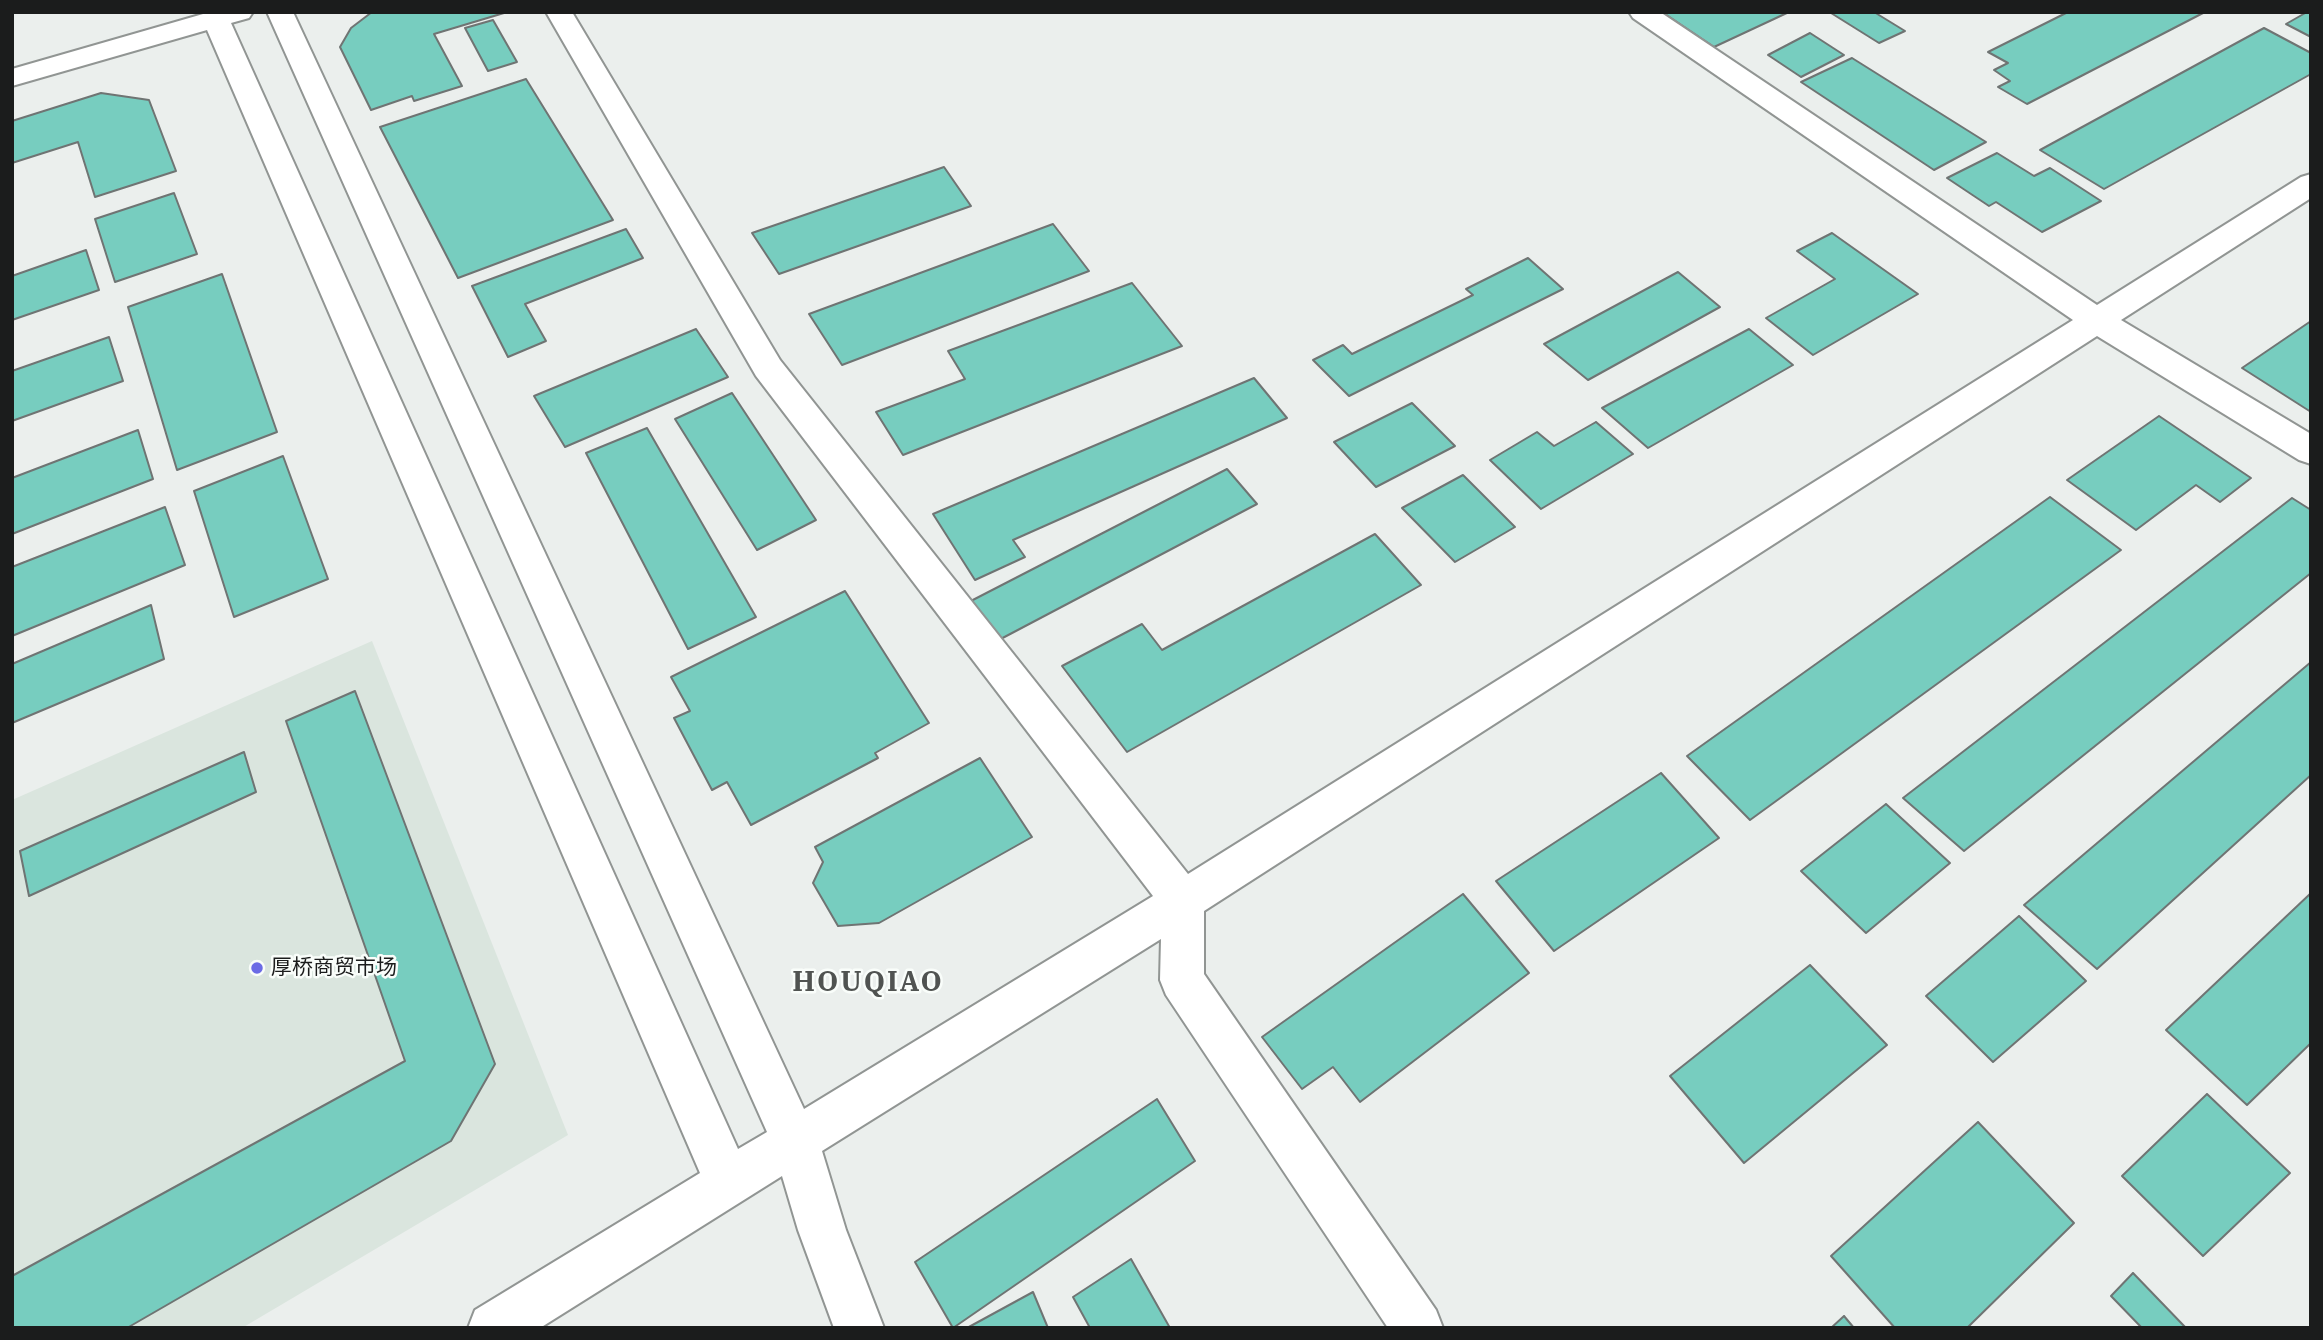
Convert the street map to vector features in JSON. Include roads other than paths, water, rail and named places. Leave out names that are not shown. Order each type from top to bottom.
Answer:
[{"type":"street","points":[[281,12],[795,1140],[822,1230],[859,1328]]},
{"type":"street","points":[[559,12],[768,368],[1183,901],[1182,980],[1418,1328]]},
{"type":"street","points":[[1642,12],[2096,320],[2311,451]]},
{"type":"street","points":[[12,78],[228,16],[728,1182]]},
{"type":"street","points":[[493,1328],[1183,901],[2311,184]]},
{"type":"place","name":"厚桥商贸市场","points":[[257,968]]},
{"type":"district","name":"HOUQIAO","points":[[868,983]]}]
